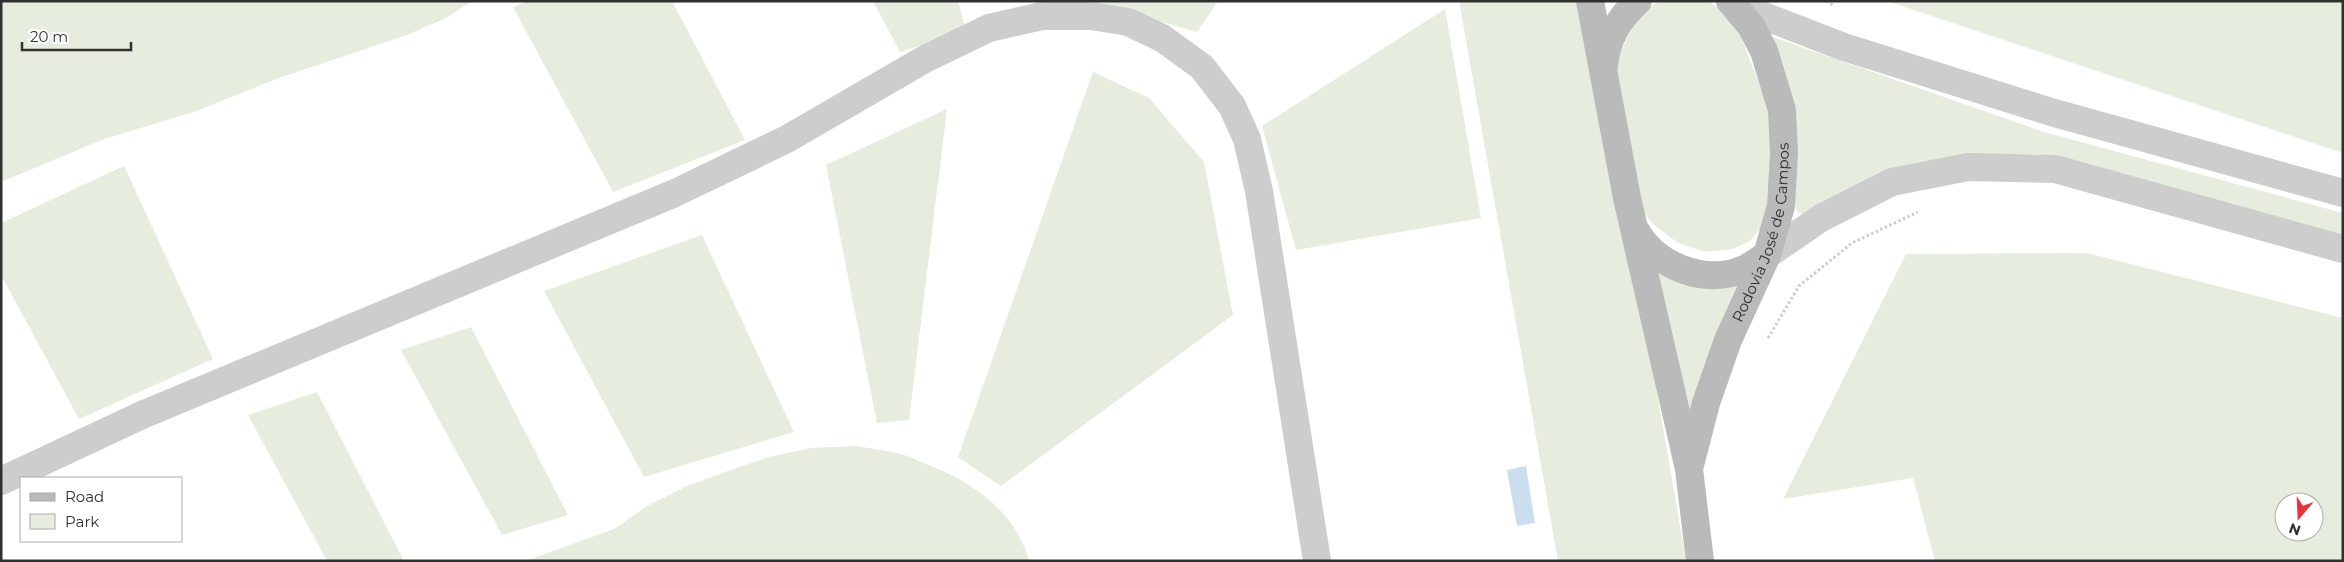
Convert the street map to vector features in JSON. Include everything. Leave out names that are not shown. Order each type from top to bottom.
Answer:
[{"type":"main road","name":"Rodovia José de Campos","points":[[1590,1],[1633,225],[1689,469],[1700,561]]},
{"type":"main road","points":[[1604,80],[1605,56],[1612,36],[1624,14],[1638,1]]},
{"type":"main road","name":"Rodovia José de Campos","points":[[1689,469],[1706,403],[1728,340],[1767,255],[1781,206],[1784,153],[1782,110],[1764,52],[1751,26],[1730,2]]},
{"type":"main road","points":[[1633,225],[1644,245],[1664,262],[1691,273],[1718,274],[1743,270],[1767,255]]},
{"type":"street","points":[[1730,2],[1844,47],[2042,109],[2343,194]]},
{"type":"street","points":[[1,481],[142,415],[675,193],[787,139],[925,59],[990,28],[1042,16],[1091,16],[1128,22],[1162,38],[1202,67],[1232,106],[1247,139],[1260,201],[1317,561]]},
{"type":"street","points":[[1767,255],[1821,218],[1892,182],[1968,167],[2055,169],[2343,249]]},
{"type":"path","points":[[1826,1],[1843,9]]},
{"type":"path","points":[[1767,339],[1799,286],[1852,243],[1926,209]]},
{"type":"green space","points":[[1,1],[472,1],[446,18],[407,35],[279,78],[194,112],[104,139],[1,182]]},
{"type":"green space","points":[[527,1],[672,1],[745,140],[613,192],[513,7]]},
{"type":"green space","points":[[873,1],[958,1],[966,31],[900,52]]},
{"type":"green space","points":[[1089,1],[1218,1],[1197,32]]},
{"type":"green space","points":[[1459,1],[1579,1],[1624,200],[1686,561],[1558,561]]},
{"type":"green space","points":[[1663,1],[1709,1],[1735,21],[1771,114],[1771,204],[1765,223],[1750,241],[1733,249],[1705,252],[1678,243],[1653,224],[1641,209],[1615,62],[1639,16],[1656,3]]},
{"type":"green space","points":[[1887,1],[2343,1],[2343,153]]},
{"type":"green space","points":[[1445,9],[1481,218],[1296,250],[1262,126]]},
{"type":"green space","points":[[1773,37],[2044,132],[2343,213],[2343,235],[2078,162],[2038,154],[1966,155],[1809,216],[1797,212],[1795,203],[1796,132]]},
{"type":"green space","points":[[1093,72],[1149,98],[1204,162],[1233,315],[1001,486],[958,457]]},
{"type":"green space","points":[[947,109],[909,420],[877,423],[826,165]]},
{"type":"green space","points":[[124,166],[213,359],[79,419],[1,275],[1,223]]},
{"type":"green space","points":[[702,235],[794,432],[644,477],[544,291]]},
{"type":"green space","points":[[1644,245],[1664,262],[1743,270],[1689,469]]},
{"type":"green space","points":[[2087,253],[2343,318],[2343,561],[1935,561],[1913,478],[1783,499],[1906,254]]},
{"type":"green space","points":[[471,327],[568,515],[502,535],[401,350]]},
{"type":"green space","points":[[317,392],[404,561],[327,561],[248,415]]},
{"type":"green space","points":[[855,446],[908,456],[943,471],[975,489],[1003,513],[1014,527],[1023,543],[1029,561],[525,561],[614,529],[649,505],[687,486],[728,471],[769,457],[811,448]]},
{"type":"water","points":[[1526,466],[1535,523],[1517,526],[1507,470]]}]
